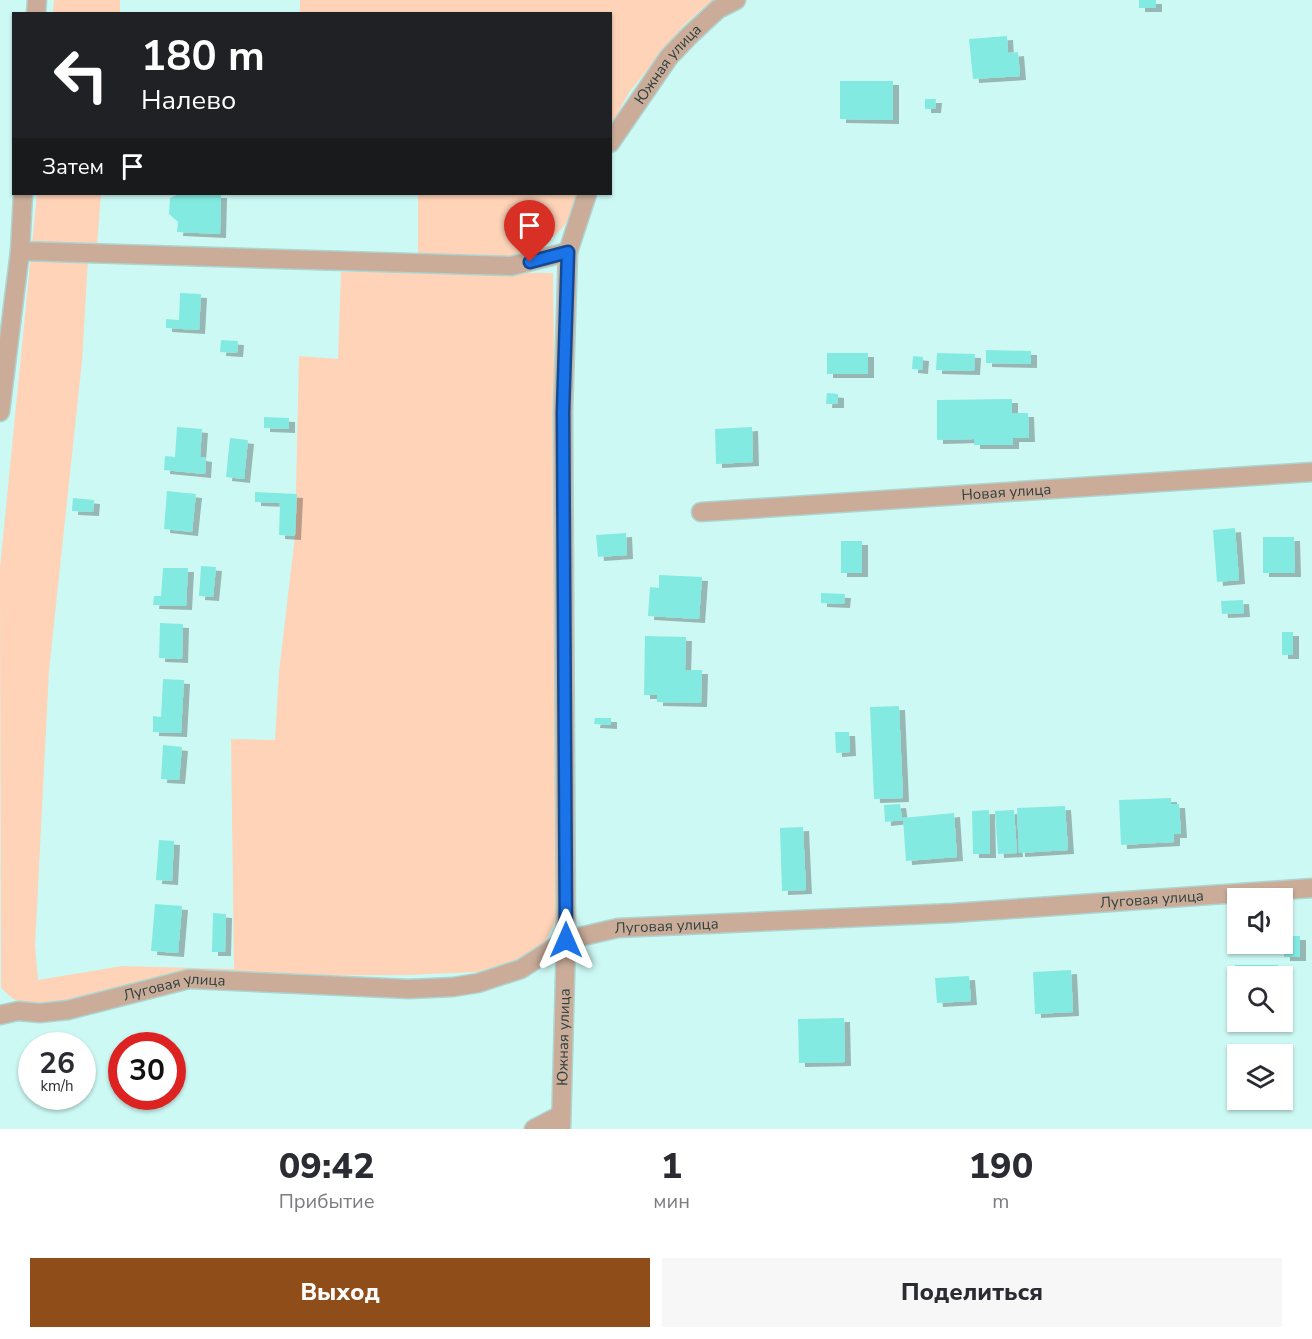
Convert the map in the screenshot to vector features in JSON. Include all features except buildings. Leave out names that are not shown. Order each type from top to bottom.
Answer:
[{"type":"street","name":"Южная улица","points":[[612,140],[669,57],[718,9],[736,0]]},
{"type":"street","points":[[0,412],[20,251],[24,195]]},
{"type":"street","name":"Южная улица","points":[[561,1122],[566,940],[563,412],[568,252],[587,195]]},
{"type":"street","points":[[20,251],[511,266],[568,252]]},
{"type":"street","name":"Новая улица","points":[[701,512],[1312,472]]},
{"type":"street","name":"Луговая улица","points":[[0,1016],[18,1011],[68,1010],[189,979],[409,989],[453,987],[521,969],[566,940],[618,928],[953,913],[1312,888]]},
{"type":"street","points":[[534,1129],[561,1122]]},
{"type":"shaded area","points":[[54,0],[120,0],[120,12],[53,12]]},
{"type":"shaded area","points":[[300,0],[716,0],[683,26],[630,91],[612,123],[612,12],[300,12]]},
{"type":"shaded area","points":[[37,195],[101,195],[97,246],[88,260],[82,361],[49,670],[35,946],[38,980],[122,966],[234,969],[231,739],[275,740],[279,672],[295,536],[299,356],[338,359],[341,272],[553,273],[558,760],[556,920],[545,942],[526,957],[477,972],[406,975],[209,976],[82,999],[37,1004],[13,999],[1,988],[0,568]]},
{"type":"shaded area","points":[[418,195],[579,195],[563,227],[549,240],[532,249],[495,258],[418,257]]},
{"type":"route","points":[[530,262],[568,252],[563,412],[566,940]]}]
